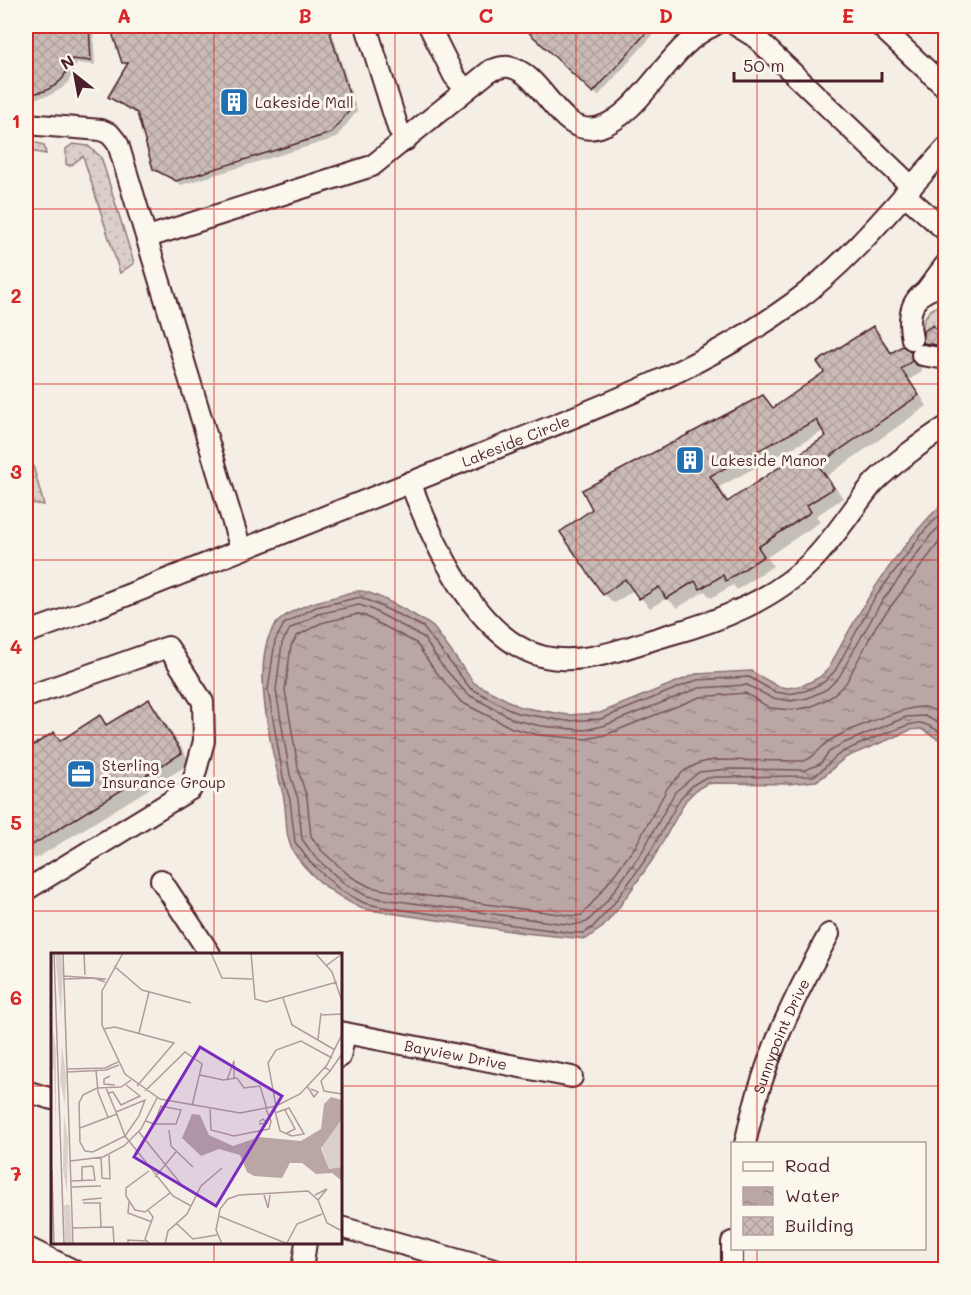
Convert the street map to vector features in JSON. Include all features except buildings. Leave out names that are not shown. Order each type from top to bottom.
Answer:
[{"type":"street","points":[[366,26],[398,128],[406,140]]},
{"type":"street","points":[[429,26],[441,44],[454,76],[466,90]]},
{"type":"street","points":[[148,237],[355,174],[382,161],[491,70],[507,66],[523,72],[560,112],[577,126],[597,128],[621,114],[694,36],[713,26]]},
{"type":"street","points":[[737,26],[754,38],[908,190],[945,231]]},
{"type":"street","points":[[880,26],[945,88]]},
{"type":"street","points":[[26,124],[84,127],[110,134],[123,154],[241,549]]},
{"type":"street","name":"Lakeside Circle","points":[[26,633],[90,610],[627,396],[724,348],[774,317],[815,286],[859,245],[945,148]]},
{"type":"street","points":[[945,264],[910,310],[908,322],[917,347],[945,359]]},
{"type":"street","points":[[925,292],[945,286]]},
{"type":"street","points":[[410,482],[441,552],[482,615],[508,640],[534,656],[562,660],[591,656],[692,628],[768,596],[811,562],[873,484],[945,427]]},
{"type":"street","points":[[26,697],[168,647],[203,702],[204,741],[191,789],[26,890]]},
{"type":"street","points":[[161,880],[209,953]]},
{"type":"street","name":"Sunnypoint Drive","points":[[745,1142],[754,1098],[772,1047],[791,1004],[829,934]]},
{"type":"street","name":"Bayview Drive","points":[[343,1033],[572,1077]]},
{"type":"street","points":[[26,1091],[51,1099]]},
{"type":"street","points":[[342,1228],[495,1269]]},
{"type":"street","points":[[302,1269],[306,1244]]},
{"type":"street","points":[[26,1247],[71,1269]]},
{"type":"street","points":[[732,1250],[732,1269]]},
{"type":"shaded area","points":[[26,140],[44,145],[46,154],[30,151],[31,159],[26,158]]},
{"type":"shaded area","points":[[73,144],[88,146],[101,157],[134,263],[120,273],[83,156],[70,166],[66,164],[66,149]]},
{"type":"shaded area","points":[[945,304],[945,350],[935,348],[928,343],[923,328],[924,320],[929,313],[935,307]]},
{"type":"shaded area","points":[[26,454],[30,455],[44,505],[26,502]]},
{"type":"water","points":[[945,501],[945,743],[921,729],[910,730],[844,759],[816,781],[788,784],[706,784],[686,800],[653,859],[617,910],[603,927],[586,939],[524,933],[363,909],[344,899],[318,880],[292,849],[287,834],[283,794],[268,730],[263,677],[270,633],[281,619],[293,611],[352,592],[358,591],[377,596],[399,606],[434,628],[474,683],[520,707],[568,715],[600,713],[696,674],[751,671],[777,686],[788,688],[804,685],[820,677],[829,668],[880,580],[911,538]]},
{"type":"place","name":"Lakeside Mall","points":[[234,102]]},
{"type":"place","name":"Lakeside Manor","points":[[690,460]]},
{"type":"place","name":"Sterling Insurance Group","points":[[81,774]]}]
